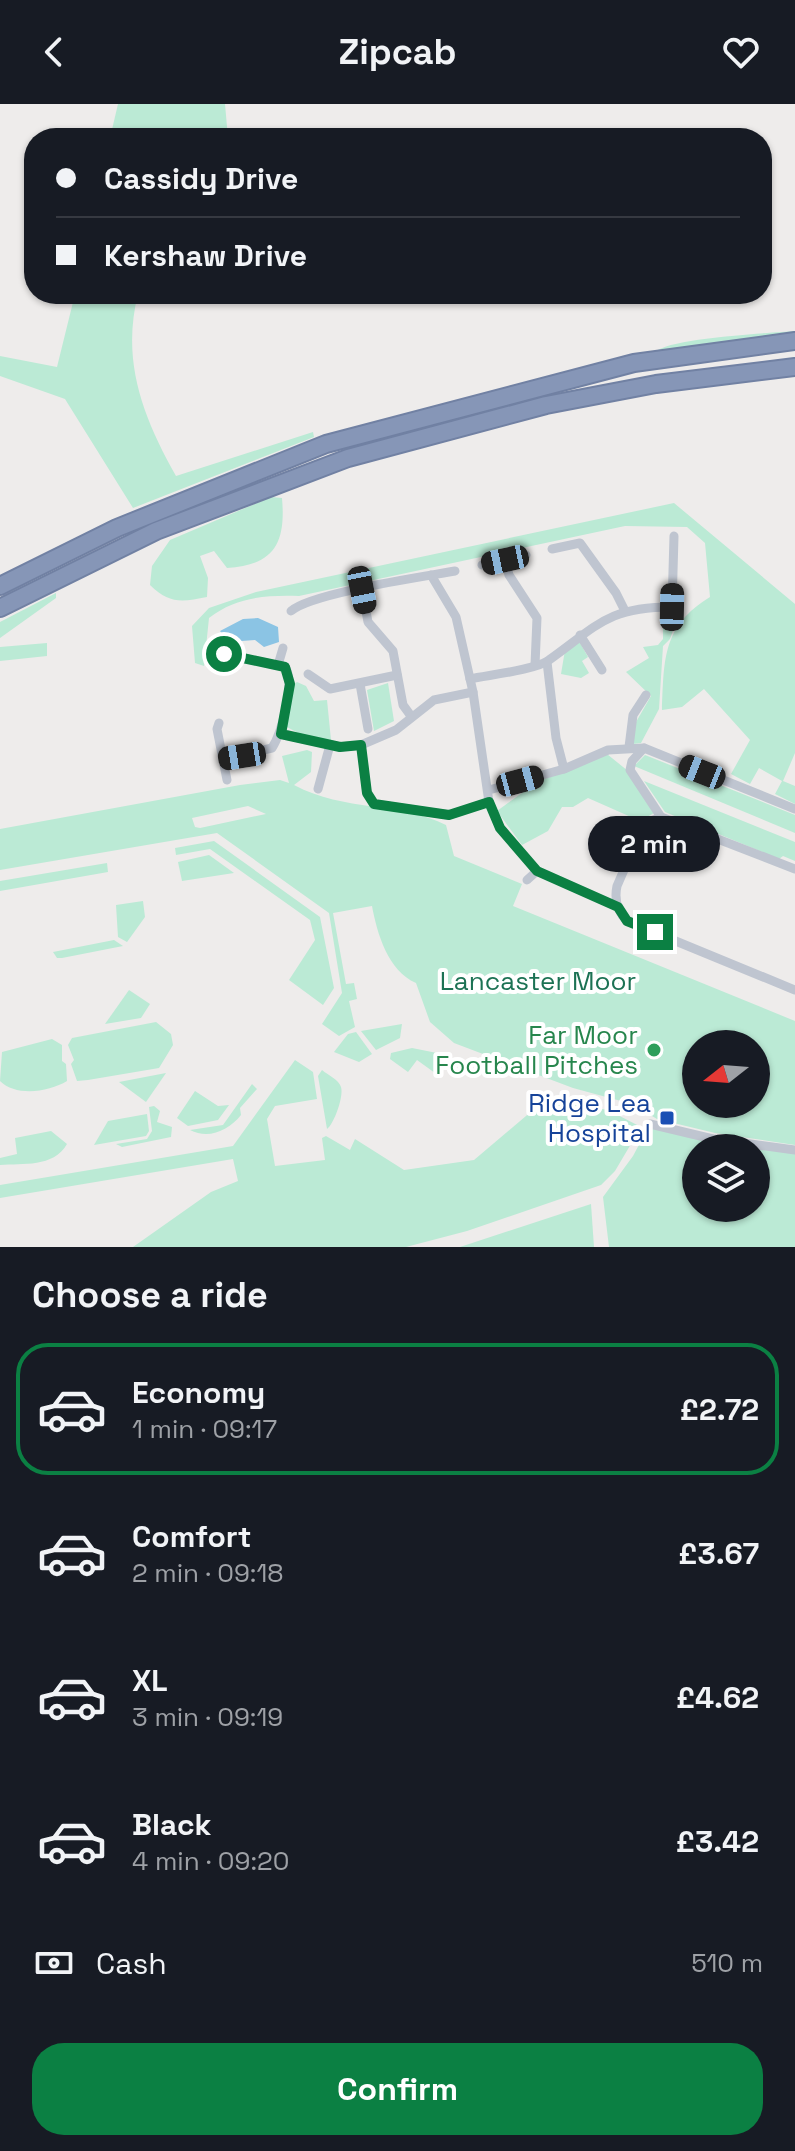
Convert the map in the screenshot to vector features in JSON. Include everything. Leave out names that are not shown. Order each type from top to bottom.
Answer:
[{"type":"highway","points":[[0,586],[117,528],[326,444],[634,363],[795,341]]},
{"type":"highway","points":[[0,608],[156,531],[348,458],[546,405],[656,384],[795,367]]},
{"type":"street","points":[[470,679],[547,662],[580,635],[624,609],[676,610],[674,536]]},
{"type":"street","points":[[552,549],[580,543],[624,609]]},
{"type":"street","points":[[482,565],[526,555]]},
{"type":"street","points":[[505,560],[509,575],[537,618],[535,665]]},
{"type":"street","points":[[291,611],[298,605],[455,571]]},
{"type":"street","points":[[431,575],[456,617],[473,692],[489,802],[500,828],[537,871],[618,907]]},
{"type":"street","points":[[362,590],[368,622],[393,651],[403,705],[411,716]]},
{"type":"street","points":[[580,635],[602,670]]},
{"type":"street","points":[[278,665],[283,648]]},
{"type":"street","points":[[550,689],[556,653]]},
{"type":"street","points":[[223,759],[262,753],[272,748],[281,734],[290,674],[278,665],[224,654]]},
{"type":"street","points":[[547,662],[564,769]]},
{"type":"street","points":[[308,674],[326,689],[397,675]]},
{"type":"street","points":[[360,684],[368,729]]},
{"type":"street","points":[[281,734],[330,745],[361,745],[396,730],[434,700],[473,692]]},
{"type":"street","points":[[629,747],[633,715],[646,695]]},
{"type":"street","points":[[219,723],[227,780]]},
{"type":"street","points":[[318,789],[330,745]]},
{"type":"street","points":[[361,745],[367,793],[374,804],[449,815],[489,802]]},
{"type":"street","points":[[489,790],[564,769],[608,750],[629,747],[644,748],[795,809]]},
{"type":"street","points":[[644,748],[632,761],[630,770],[661,817],[795,869]]},
{"type":"street","points":[[661,817],[644,824],[617,886],[615,897],[627,921],[795,990]]},
{"type":"street","points":[[527,880],[537,871]]},
{"type":"street","points":[[650,1124],[713,1139],[795,1150]]},
{"type":"green space","points":[[118,104],[225,104],[227,128],[112,128]]},
{"type":"green space","points":[[73,304],[136,304],[132,342],[138,388],[154,432],[176,476],[313,432],[314,437],[133,508],[65,399],[0,376],[0,356],[57,367]]},
{"type":"green space","points":[[795,331],[795,334],[655,352],[664,347],[699,340]]},
{"type":"green space","points":[[271,497],[282,498],[282,528],[279,540],[266,557],[243,566],[227,568],[214,551],[200,556],[208,578],[207,597],[176,600],[163,596],[150,585],[152,566],[170,540]]},
{"type":"green space","points":[[674,503],[795,604],[795,753],[783,781],[795,786],[795,804],[775,794],[782,781],[759,768],[750,784],[731,774],[750,740],[704,689],[682,707],[662,710],[669,644],[683,619],[710,597],[705,543],[687,527],[625,526],[299,596],[263,597],[241,602],[209,618],[204,666],[195,663],[192,626],[209,608],[256,592]]},
{"type":"green space","points":[[56,593],[56,598],[0,638],[0,622]]},
{"type":"green space","points":[[663,613],[677,619],[670,639],[663,646],[659,709],[641,743],[633,744],[636,722],[651,696],[626,672],[649,658],[643,647],[658,645],[663,639]]},
{"type":"green space","points":[[579,641],[588,657],[582,661],[589,673],[581,678],[561,674],[565,650]]},
{"type":"green space","points":[[47,643],[47,656],[0,661],[0,647]]},
{"type":"green space","points":[[297,682],[306,686],[314,701],[327,700],[331,740],[304,736],[285,726],[288,688]]},
{"type":"green space","points":[[388,683],[394,721],[374,731],[367,690]]},
{"type":"green space","name":"Lancaster Moor","points":[[307,750],[312,752],[311,772],[294,785],[313,794],[410,813],[446,825],[454,856],[522,884],[513,906],[795,1021],[795,1145],[770,1141],[770,1134],[722,1134],[657,1119],[632,1104],[573,1088],[454,1043],[430,1022],[416,983],[398,970],[385,950],[372,906],[333,913],[346,984],[354,983],[357,999],[349,1001],[355,1027],[339,1036],[322,1024],[342,993],[329,913],[217,833],[0,870],[0,829],[240,785],[280,780],[289,783],[282,756]],"holes":[[[248,806],[266,814],[200,828],[195,827],[192,818]]]},
{"type":"green space","points":[[607,754],[628,771],[654,813],[640,821],[588,798],[573,807],[562,807],[548,831],[522,845],[497,811],[537,782]]},
{"type":"green space","points":[[645,755],[795,815],[795,833],[634,766]]},
{"type":"green space","points":[[644,781],[795,842],[795,861],[783,856],[779,859],[665,812]]},
{"type":"green space","points":[[214,841],[320,917],[334,988],[323,1005],[289,980],[315,940],[310,920],[210,849],[176,855],[175,848]]},
{"type":"green space","points":[[209,855],[234,873],[182,881],[178,862]]},
{"type":"green space","points":[[107,863],[108,872],[0,891],[0,881]]},
{"type":"green space","points":[[143,901],[145,917],[127,942],[118,937],[116,905]]},
{"type":"green space","points":[[114,940],[123,946],[62,958],[57,958],[53,952]]},
{"type":"green space","points":[[129,990],[150,1004],[141,1018],[105,1024]]},
{"type":"green space","points":[[156,1022],[171,1034],[173,1045],[159,1068],[77,1081],[68,1045],[72,1038]]},
{"type":"green space","points":[[402,1024],[400,1038],[376,1050],[361,1031]]},
{"type":"green space","points":[[356,1032],[372,1054],[359,1062],[334,1052],[348,1034]]},
{"type":"green space","points":[[52,1039],[62,1045],[67,1081],[51,1088],[23,1091],[0,1081],[2,1052]]},
{"type":"green space","points":[[412,1048],[447,1055],[435,1073],[417,1060],[408,1072],[390,1059],[391,1053]]},
{"type":"green space","points":[[295,1060],[313,1072],[317,1099],[275,1106],[267,1119],[275,1166],[325,1160],[322,1138],[326,1136],[350,1150],[355,1139],[404,1170],[474,1160],[546,1099],[608,1110],[641,1127],[615,1171],[601,1185],[467,1231],[406,1247],[133,1247],[211,1192],[238,1181],[233,1159],[0,1198],[0,1185],[233,1146]]},
{"type":"green space","points":[[322,1070],[338,1082],[342,1091],[335,1116],[327,1129],[318,1076]]},
{"type":"green space","points":[[166,1073],[146,1102],[119,1082]]},
{"type":"green space","points":[[252,1084],[257,1089],[240,1108],[241,1115],[231,1125],[211,1134],[190,1130],[223,1125]]},
{"type":"green space","points":[[195,1091],[218,1106],[229,1105],[218,1120],[188,1126],[177,1118]]},
{"type":"green space","points":[[154,1106],[160,1111],[157,1122],[172,1127],[171,1137],[122,1147],[116,1144],[147,1139],[152,1131],[149,1107]]},
{"type":"green space","points":[[147,1114],[149,1131],[146,1136],[94,1145],[108,1121]]},
{"type":"green space","points":[[650,1124],[706,1134],[682,1134],[682,1222],[770,1222],[770,1146],[795,1150],[795,1247],[609,1247],[603,1197],[633,1156]]},
{"type":"green space","points":[[51,1131],[67,1144],[54,1157],[37,1163],[0,1165],[0,1158],[17,1154],[15,1138]]},
{"type":"green space","points":[[591,1204],[594,1247],[460,1247]]},
{"type":"water","points":[[258,618],[278,627],[279,642],[264,647],[255,640],[228,642],[220,631],[243,619]]},
{"type":"place","name":"Far Moor Football Pitches","points":[[654,1050]]},
{"type":"place","name":"Ridge Lea Hospital","points":[[667,1118]]},
{"type":"route","points":[[224,654],[285,667],[290,674],[290,684],[280,725],[281,734],[340,747],[361,745],[366,764],[367,793],[374,804],[449,815],[463,807],[489,802],[500,828],[537,871],[618,907],[627,921],[655,932]]}]
